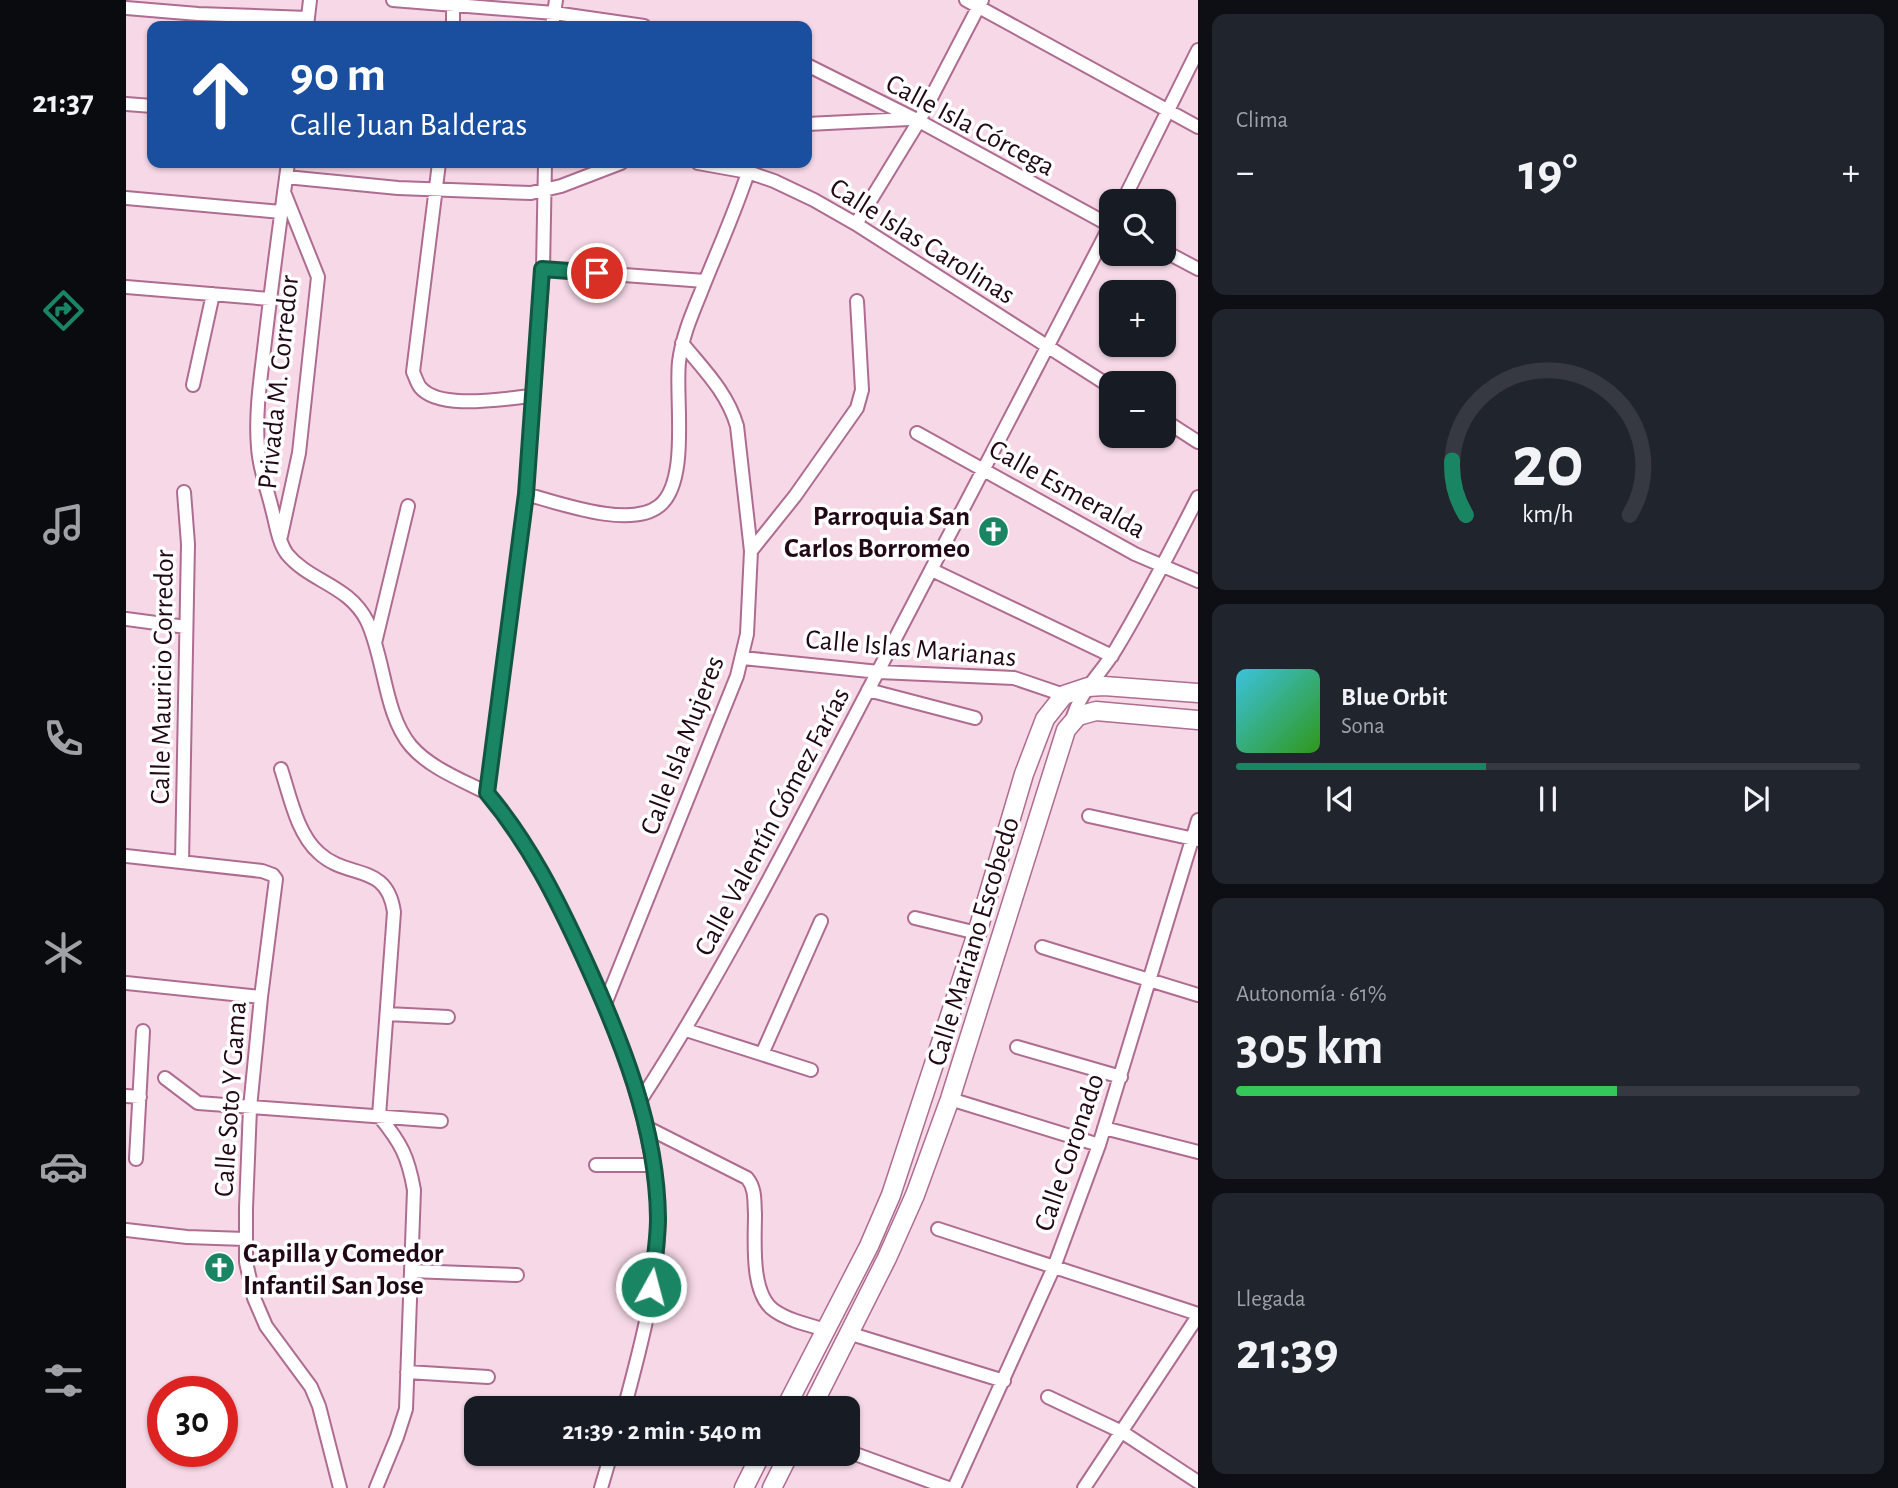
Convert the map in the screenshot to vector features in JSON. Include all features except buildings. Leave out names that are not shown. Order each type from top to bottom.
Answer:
[{"type":"main road","points":[[1064,695],[1088,687],[1104,686],[1198,693]]},
{"type":"main road","name":"Calle Mariano Escobedo","points":[[792,1396],[869,1246],[891,1195],[1037,735],[1053,706],[1064,695]]},
{"type":"main road","points":[[1072,721],[1085,713],[1096,711],[1198,720]]},
{"type":"main road","name":"Calle Mariano Escobedo","points":[[817,1396],[905,1221],[950,1099],[1062,740],[1072,721]]},
{"type":"main road","points":[[744,1488],[755,1466]]},
{"type":"main road","points":[[772,1488],[783,1466]]},
{"type":"street","points":[[198,14],[199,0]]},
{"type":"street","points":[[307,21],[310,0]]},
{"type":"street","points":[[393,0],[453,5],[555,6],[622,21]]},
{"type":"street","points":[[966,0],[981,4],[1198,127]]},
{"type":"street","points":[[856,224],[981,4]]},
{"type":"street","points":[[453,5],[453,21]]},
{"type":"street","points":[[126,8],[293,21]]},
{"type":"street","points":[[1129,189],[1198,50]]},
{"type":"street","name":"Calle Isla Córcega","points":[[812,68],[1099,219]]},
{"type":"street","points":[[126,104],[147,106]]},
{"type":"street","points":[[812,124],[916,120]]},
{"type":"street","points":[[287,168],[257,426],[260,467],[280,539],[287,553],[299,564],[344,592],[356,603],[367,621],[401,732],[425,759],[487,793],[514,827],[561,908],[605,1004],[640,1101],[653,1165],[658,1217],[657,1243],[642,1340],[627,1396]]},
{"type":"street","points":[[438,168],[413,372],[421,388],[436,398],[457,401],[533,396]]},
{"type":"street","points":[[487,793],[526,494],[542,269],[545,168]]},
{"type":"street","points":[[286,177],[516,194],[546,190],[607,168]]},
{"type":"street","points":[[526,494],[600,513],[645,515],[661,505],[669,492],[680,451],[677,387],[682,343],[750,168]]},
{"type":"street","name":"Calle Islas Carolinas","points":[[752,168],[856,224],[1099,379]]},
{"type":"street","name":"Privada M. Corredor","points":[[280,539],[299,453],[318,277],[284,192]]},
{"type":"street","points":[[126,198],[281,212]]},
{"type":"street","name":"Calle Valentín Gómez Farías","points":[[640,1101],[686,1030],[985,471],[1046,346],[1099,247]]},
{"type":"street","points":[[1176,257],[1198,269]]},
{"type":"street","points":[[542,269],[705,281]]},
{"type":"street","points":[[126,287],[270,299]]},
{"type":"street","points":[[193,385],[213,294]]},
{"type":"street","points":[[751,551],[802,486],[857,408],[862,390],[857,302]]},
{"type":"street","name":"Calle Isla Mujeres","points":[[605,1004],[737,676],[747,634],[751,551],[737,426],[731,406],[722,390],[682,343]]},
{"type":"street","points":[[1176,428],[1198,442]]},
{"type":"street","name":"Calle Esmeralda","points":[[916,433],[1162,567],[1198,581]]},
{"type":"street","name":"Calle Mauricio Corredor","points":[[182,862],[188,544],[184,492]]},
{"type":"street","name":"Calle Mariano Escobedo","points":[[1072,721],[1077,703],[1112,656],[1198,497]]},
{"type":"street","points":[[375,643],[408,506]]},
{"type":"street","points":[[932,570],[1112,656]]},
{"type":"street","points":[[126,619],[186,627]]},
{"type":"street","name":"Calle Islas Marianas","points":[[743,658],[879,671],[1014,678],[1064,695]]},
{"type":"street","points":[[868,690],[975,718]]},
{"type":"street","points":[[281,769],[309,842],[320,854],[334,863],[380,881],[392,898],[394,912],[379,1116],[399,1140],[409,1164],[414,1190],[406,1409],[376,1488]]},
{"type":"street","points":[[1089,817],[1196,839]]},
{"type":"street","name":"Calle Coronado","points":[[951,1488],[1004,1381],[1054,1267],[1121,1077],[1196,839],[1198,820]]},
{"type":"street","points":[[126,856],[182,862]]},
{"type":"street","name":"Calle Soto Y Gama","points":[[182,862],[262,871],[273,875],[277,885],[261,997],[250,1108],[246,1262],[254,1298],[266,1326],[311,1387],[319,1406],[340,1488]]},
{"type":"street","points":[[915,918],[976,933]]},
{"type":"street","points":[[762,1054],[821,922]]},
{"type":"street","points":[[1042,947],[1198,995]]},
{"type":"street","points":[[126,983],[261,997]]},
{"type":"street","points":[[387,1014],[448,1017]]},
{"type":"street","points":[[686,1030],[811,1070]]},
{"type":"street","points":[[136,1158],[143,1031]]},
{"type":"street","points":[[1017,1047],[1121,1077]]},
{"type":"street","points":[[165,1078],[198,1103],[441,1121]]},
{"type":"street","points":[[126,1096],[140,1097]]},
{"type":"street","points":[[950,1099],[1099,1145]]},
{"type":"street","points":[[646,1127],[741,1174],[751,1183],[754,1191],[756,1263],[765,1302],[784,1316],[826,1330]]},
{"type":"street","points":[[1104,1128],[1198,1152]]},
{"type":"street","points":[[596,1165],[653,1165]]},
{"type":"street","points":[[938,1229],[1198,1315],[1084,1488]]},
{"type":"street","points":[[126,1230],[187,1237],[245,1239]]},
{"type":"street","points":[[411,1271],[517,1275]]},
{"type":"street","points":[[848,1333],[1004,1381]]},
{"type":"street","points":[[407,1372],[488,1377]]},
{"type":"street","points":[[1048,1397],[1122,1432],[1198,1482]]},
{"type":"street","points":[[860,1456],[951,1488]]},
{"type":"street","points":[[601,1488],[607,1466]]},
{"type":"place","name":"Parroquia San Carlos Borromeo","points":[[993,531]]},
{"type":"place","name":"Capilla y Comedor Infantil San Jose","points":[[220,1268]]},
{"type":"route","points":[[597,273],[542,269],[526,494],[487,793],[521,838],[561,908],[605,1004],[640,1101],[653,1165],[658,1217],[651,1287]]}]
